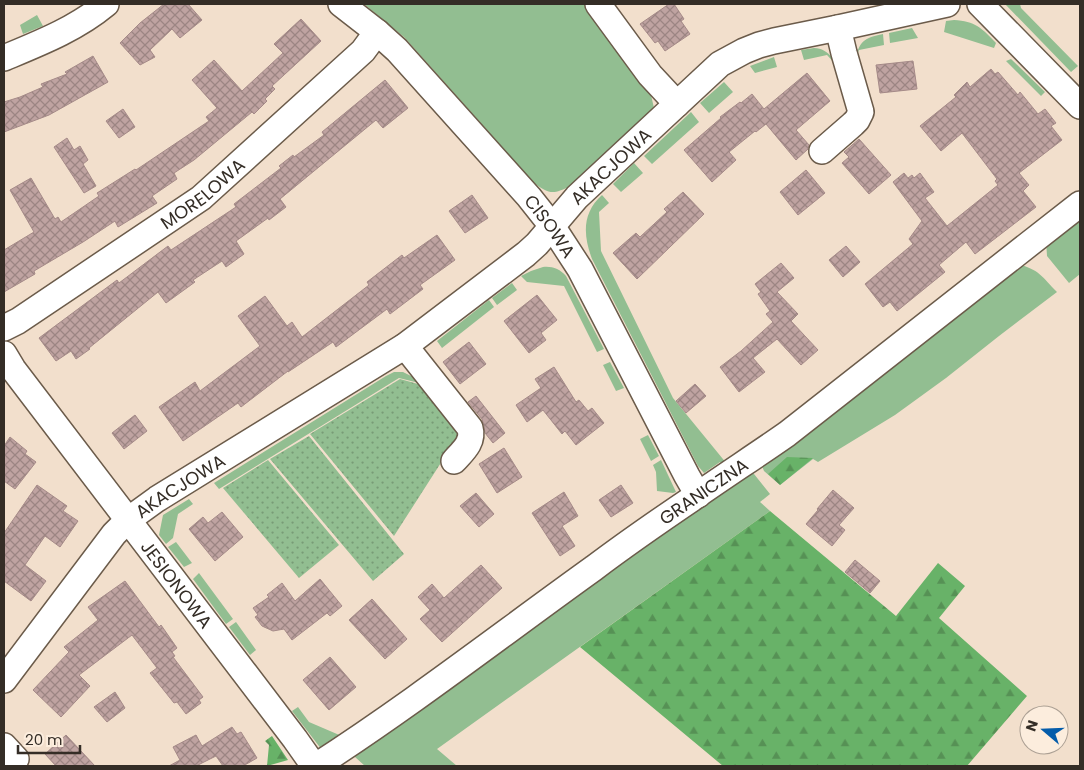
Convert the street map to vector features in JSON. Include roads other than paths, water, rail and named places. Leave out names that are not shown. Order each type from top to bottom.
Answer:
[{"type":"street","points":[[4,58],[77,25],[106,4]]},
{"type":"street","name":"CISOWA","points":[[341,4],[377,32],[413,66],[552,226],[580,269],[698,494]]},
{"type":"street","points":[[598,4],[650,75],[676,104]]},
{"type":"street","name":"AKACJOWA","points":[[4,680],[114,534],[128,520],[157,500],[405,346],[526,254],[537,244],[577,197],[720,64],[744,51],[774,41],[947,4]]},
{"type":"street","points":[[980,4],[1080,106]]},
{"type":"street","points":[[822,151],[853,124],[861,112],[838,28]]},
{"type":"street","name":"MORELOWA","points":[[4,328],[18,321],[201,198],[363,51],[377,32]]},
{"type":"street","name":"GRANICZNA","points":[[315,766],[457,668],[698,494],[787,434],[1080,204]]},
{"type":"street","points":[[405,346],[470,428],[472,434],[470,440],[454,461]]},
{"type":"street","name":"JESIONOWA","points":[[4,354],[13,369],[315,766]]}]
